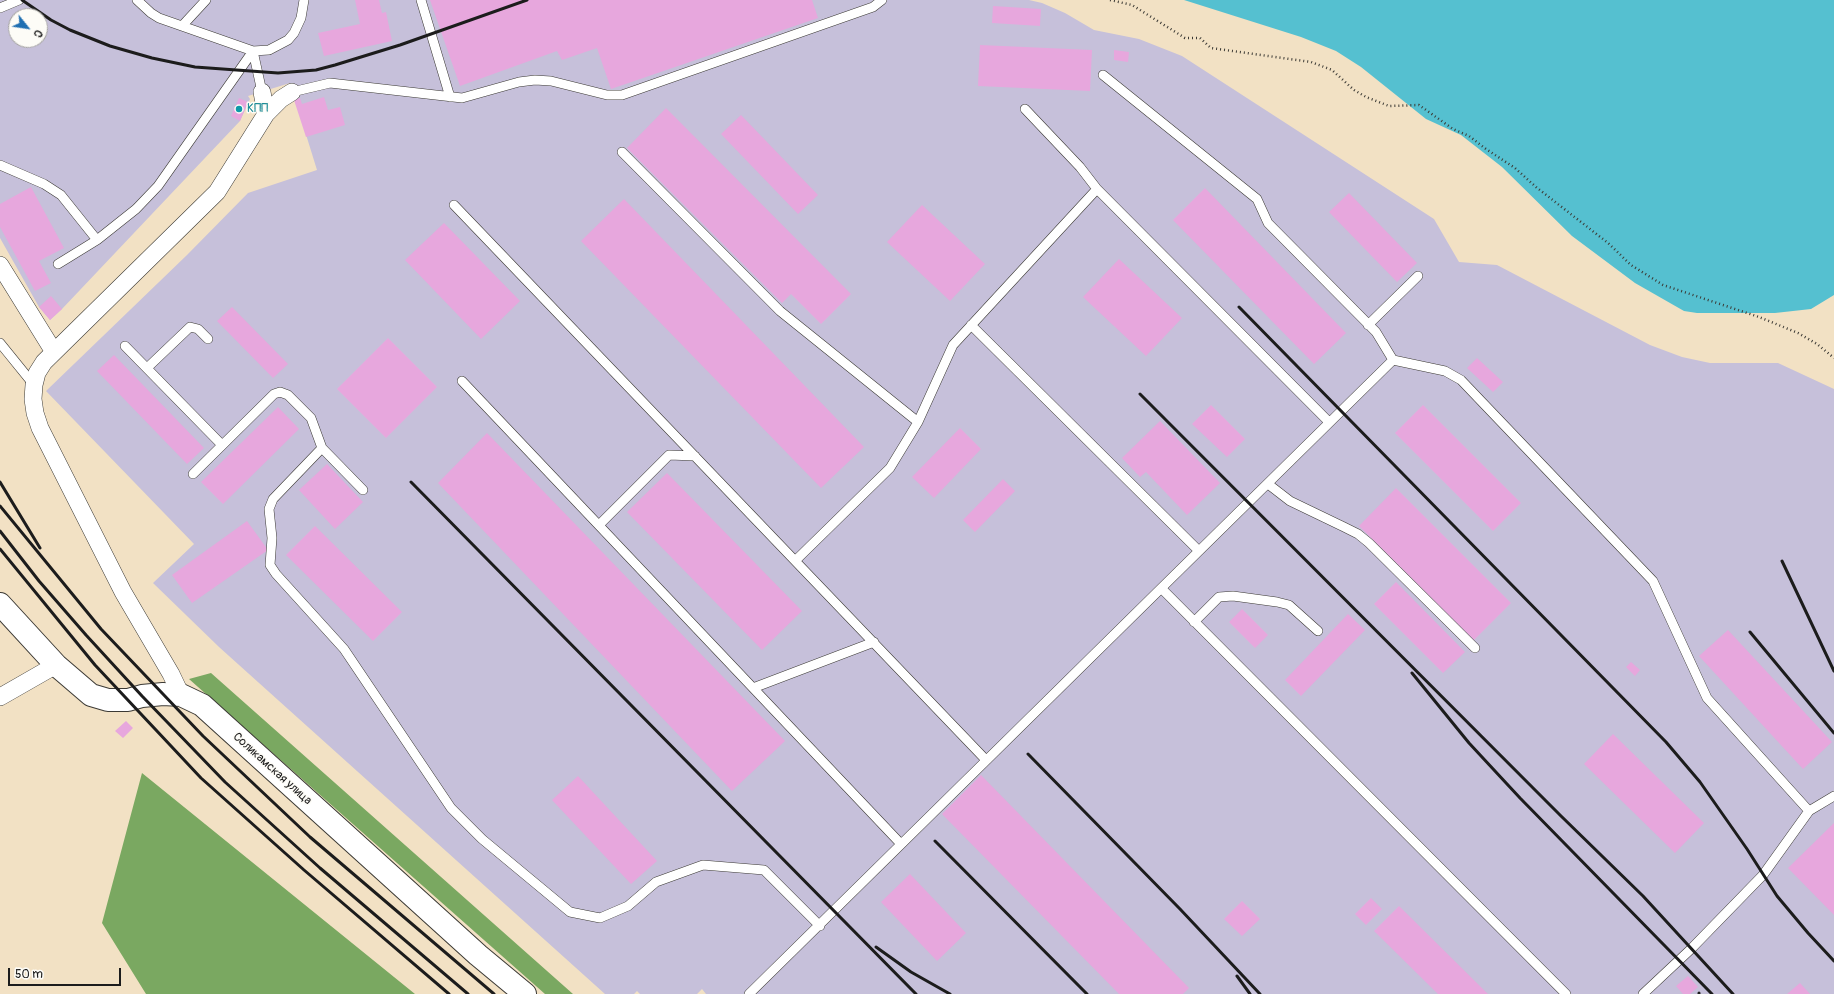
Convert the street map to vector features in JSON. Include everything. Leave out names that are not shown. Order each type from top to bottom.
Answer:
[{"type":"main road","name":"Соликамская улица","points":[[0,604],[56,665],[91,696],[108,700],[128,700],[142,696],[162,694],[181,695],[202,705],[478,955],[525,994]]},
{"type":"street","points":[[262,92],[266,114]]},
{"type":"street","points":[[181,695],[172,674],[123,592],[40,428],[33,399],[34,385],[37,373],[44,362],[217,192],[266,114],[273,106],[292,92]]},
{"type":"street","points":[[0,265],[54,352]]},
{"type":"street","points":[[0,697],[56,665]]},
{"type":"lane","points":[[0,8],[19,0]]},
{"type":"lane","points":[[137,0],[151,13],[160,18],[253,51],[268,50],[288,40],[294,33],[302,18],[304,0]]},
{"type":"lane","points":[[182,26],[206,0]]},
{"type":"lane","points":[[421,0],[450,97]]},
{"type":"lane","points":[[292,92],[330,83],[462,98],[519,82],[535,80],[551,81],[607,95],[622,95],[873,7],[882,0]]},
{"type":"lane","points":[[253,51],[262,92]]},
{"type":"lane","points":[[58,264],[97,240],[131,213],[158,186],[253,51]]},
{"type":"lane","points":[[1103,75],[1257,199],[1268,223],[1368,325],[1387,348],[1393,360]]},
{"type":"lane","points":[[1025,109],[1080,167],[1096,189],[1329,422]]},
{"type":"lane","points":[[622,152],[780,311],[918,422]]},
{"type":"lane","points":[[0,164],[44,184],[61,195],[97,240]]},
{"type":"lane","points":[[796,560],[890,468],[918,422],[953,345],[1096,189]]},
{"type":"lane","points":[[454,205],[796,560],[986,760]]},
{"type":"lane","points":[[1368,325],[1418,276]]},
{"type":"lane","points":[[971,325],[1199,551]]},
{"type":"lane","points":[[147,368],[190,327],[198,329],[208,339]]},
{"type":"lane","points":[[0,343],[34,385]]},
{"type":"lane","points":[[125,346],[222,445]]},
{"type":"lane","points":[[750,994],[1393,360]]},
{"type":"lane","points":[[1393,360],[1445,371],[1461,380],[1653,581],[1708,698],[1809,811]]},
{"type":"lane","points":[[462,381],[901,844]]},
{"type":"lane","points":[[193,474],[274,394],[280,392],[288,395],[311,418],[322,448],[363,490]]},
{"type":"lane","points":[[322,448],[273,500],[269,509],[272,538],[270,565],[276,574],[344,649],[451,808],[482,839],[570,912],[600,918],[628,906],[656,882],[704,865],[764,870],[820,926]]},
{"type":"lane","points":[[598,525],[669,455],[695,456]]},
{"type":"lane","points":[[1268,484],[1290,501],[1358,534],[1475,648]]},
{"type":"lane","points":[[1162,589],[1566,994]]},
{"type":"lane","points":[[1194,622],[1219,597],[1233,596],[1289,605],[1318,631]]},
{"type":"lane","points":[[753,688],[874,642]]},
{"type":"lane","points":[[1644,994],[1691,949],[1763,875],[1809,811],[1834,796]]},
{"type":"path","points":[[1110,0],[1132,5],[1185,38],[1200,38],[1211,48],[1311,62],[1332,70],[1354,90],[1378,102],[1389,106],[1419,105],[1453,129],[1469,136],[1515,168],[1536,187],[1608,243],[1631,265],[1663,285],[1759,317],[1798,333],[1817,344],[1834,358]]},
{"type":"shaded area","points":[[0,0],[1029,0],[1042,3],[1065,13],[1094,30],[1139,39],[1182,56],[1434,219],[1459,262],[1497,265],[1650,345],[1682,357],[1710,363],[1778,363],[1834,389],[1834,994],[706,994],[702,989],[697,994],[640,994],[637,991],[634,994],[605,994],[219,647],[153,583],[194,544],[46,391],[187,255],[248,193],[317,170],[290,83],[248,96],[250,99],[240,121],[62,309],[50,320],[39,307],[0,238]]},
{"type":"green space","points":[[211,673],[573,994],[545,994],[189,679]]},
{"type":"green space","points":[[142,773],[415,994],[146,994],[102,923]]},
{"type":"water","points":[[1184,0],[1834,0],[1834,295],[1811,309],[1775,313],[1697,313],[1684,311],[1635,283],[1572,236],[1502,167],[1461,135],[1426,119],[1361,67],[1336,51],[1301,37]]},
{"type":"building","points":[[355,0],[379,0],[382,13],[386,12],[392,41],[324,56],[318,33],[360,24]]},
{"type":"building","points":[[430,0],[812,0],[818,18],[611,89],[597,48],[562,60],[557,51],[460,86]]},
{"type":"building","points":[[993,6],[1041,9],[1040,26],[992,23]]},
{"type":"building","points":[[980,45],[1092,50],[1090,91],[978,86]]},
{"type":"building","points":[[1114,50],[1129,52],[1128,62],[1114,60]]},
{"type":"building","points":[[324,97],[328,110],[340,107],[345,125],[306,137],[294,100],[300,98],[302,104]]},
{"type":"building","name":"КПП","points":[[239,98],[248,102],[240,121],[231,116]]},
{"type":"building","points":[[666,108],[851,294],[821,324],[791,294],[782,303],[627,148]]},
{"type":"building","points":[[741,115],[818,195],[798,214],[721,134]]},
{"type":"building","points":[[31,187],[64,248],[39,261],[51,283],[35,291],[0,227],[0,204]]},
{"type":"building","points":[[1205,188],[1346,333],[1314,364],[1173,220]]},
{"type":"building","points":[[1349,193],[1417,263],[1397,282],[1329,212]]},
{"type":"building","points":[[624,199],[864,447],[821,488],[581,241]]},
{"type":"building","points":[[922,205],[985,264],[950,301],[887,242]]},
{"type":"building","points":[[444,223],[520,301],[481,339],[405,260]]},
{"type":"building","points":[[1119,259],[1182,318],[1146,356],[1083,297]]},
{"type":"building","points":[[51,296],[62,309],[50,320],[39,307]]},
{"type":"building","points":[[232,307],[288,364],[273,378],[217,321]]},
{"type":"building","points":[[388,338],[437,387],[386,438],[337,389]]},
{"type":"building","points":[[114,355],[204,448],[187,464],[97,371]]},
{"type":"building","points":[[1477,358],[1503,382],[1493,392],[1467,368]]},
{"type":"building","points":[[1211,405],[1245,439],[1227,457],[1192,424]]},
{"type":"building","points":[[1423,405],[1521,503],[1493,531],[1395,433]]},
{"type":"building","points":[[278,407],[299,429],[223,504],[201,482]]},
{"type":"building","points":[[1160,421],[1220,483],[1187,515],[1146,472],[1140,477],[1122,458]]},
{"type":"building","points":[[960,428],[981,449],[934,498],[912,477]]},
{"type":"building","points":[[487,433],[785,741],[732,791],[438,483]]},
{"type":"building","points":[[327,464],[363,502],[335,529],[299,490]]},
{"type":"building","points":[[667,473],[802,611],[762,650],[627,512]]},
{"type":"building","points":[[1003,479],[1015,491],[975,532],[963,520]]},
{"type":"building","points":[[1396,488],[1511,603],[1474,640],[1359,526]]},
{"type":"building","points":[[247,521],[268,550],[192,603],[172,575]]},
{"type":"building","points":[[315,526],[402,612],[373,641],[286,555]]},
{"type":"building","points":[[1396,582],[1465,652],[1443,673],[1374,604]]},
{"type":"building","points":[[1242,609],[1268,635],[1255,648],[1229,622]]},
{"type":"building","points":[[1348,614],[1365,630],[1301,696],[1285,680]]},
{"type":"building","points":[[1728,630],[1832,742],[1803,769],[1699,656]]},
{"type":"building","points":[[1631,662],[1640,670],[1635,676],[1626,667]]},
{"type":"building","points":[[126,721],[133,728],[123,738],[115,731]]},
{"type":"building","points":[[1613,734],[1704,823],[1675,853],[1584,764]]},
{"type":"building","points":[[981,775],[1189,988],[1183,994],[1119,994],[942,814]]},
{"type":"building","points":[[578,776],[657,861],[631,884],[552,800]]},
{"type":"building","points":[[1834,823],[1834,915],[1788,868]]},
{"type":"building","points":[[910,874],[966,933],[937,961],[881,902]]},
{"type":"building","points":[[1371,898],[1382,909],[1366,925],[1355,914]]},
{"type":"building","points":[[1242,901],[1260,919],[1242,936],[1224,919]]},
{"type":"building","points":[[1399,906],[1488,994],[1438,994],[1374,931]]},
{"type":"building","points":[[1688,976],[1698,987],[1690,994],[1683,994],[1676,986]]},
{"type":"building","points":[[1800,983],[1810,994],[1787,994]]},
{"type":"railway","points":[[22,0],[51,20],[70,30],[110,46],[152,58],[195,67],[278,73],[316,70],[335,65],[400,45],[527,0]]},
{"type":"railway","points":[[1239,307],[1666,742],[1700,782],[1747,849],[1777,896],[1834,961]]},
{"type":"railway","points":[[1140,394],[1561,816],[1643,896],[1733,994]]},
{"type":"railway","points":[[0,482],[40,548]]},
{"type":"railway","points":[[411,482],[916,994]]},
{"type":"railway","points":[[0,506],[101,629],[203,736],[310,837],[494,994]]},
{"type":"railway","points":[[0,531],[39,581],[86,635],[142,696],[225,782],[320,868],[468,994]]},
{"type":"railway","points":[[0,549],[95,665],[201,778],[304,870],[449,994]]},
{"type":"railway","points":[[1782,561],[1834,671]]},
{"type":"railway","points":[[1750,632],[1834,733]]},
{"type":"railway","points":[[1412,673],[1469,743],[1520,798],[1712,994]]},
{"type":"railway","points":[[1028,754],[1180,909],[1260,994]]},
{"type":"railway","points":[[935,841],[1087,994]]},
{"type":"railway","points":[[876,947],[911,972],[950,994]]},
{"type":"railway","points":[[1237,976],[1250,994]]},
{"type":"place","name":"КПП","points":[[239,109]]}]
